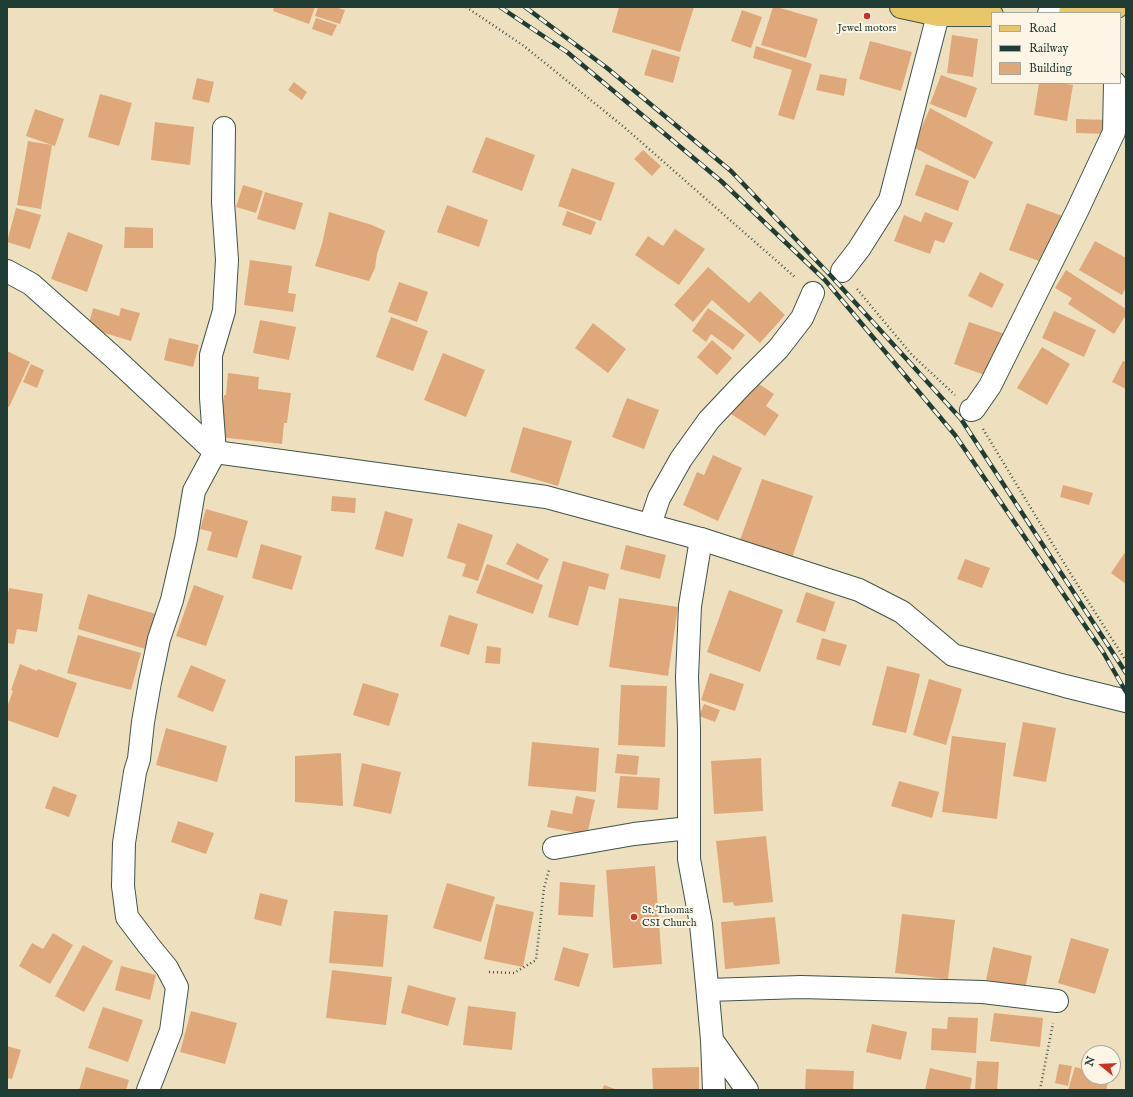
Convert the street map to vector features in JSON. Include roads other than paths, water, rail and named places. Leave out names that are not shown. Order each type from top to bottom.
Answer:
[{"type":"main road","points":[[901,7],[938,15],[991,15]]},
{"type":"main road","points":[[1084,12],[1111,10]]},
{"type":"street","points":[[842,272],[859,249],[890,200],[938,15]]},
{"type":"street","points":[[971,410],[974,409],[990,386],[1077,211],[1114,132],[1115,84]]},
{"type":"street","points":[[148,1090],[171,1031],[177,987],[167,968],[127,917],[123,886],[124,843],[135,772],[139,759],[143,722],[159,639],[172,600],[186,540],[194,491],[214,452],[211,355],[224,311],[227,260],[223,202],[224,128]]},
{"type":"street","points":[[7,271],[31,284],[112,356],[214,452],[546,497],[650,525],[701,539],[859,590],[902,612],[953,655],[1064,686],[1126,701]]},
{"type":"street","points":[[650,525],[659,498],[681,459],[709,420],[778,349],[802,318],[813,293]]},
{"type":"street","points":[[701,539],[690,606],[687,677],[689,729],[689,859],[701,924],[712,1040],[714,1090]]},
{"type":"street","points":[[554,848],[634,834],[689,828]]},
{"type":"street","points":[[708,990],[801,987],[984,992],[1057,1001]]},
{"type":"street","points":[[712,1040],[747,1090]]},
{"type":"railway","points":[[500,7],[567,52],[721,181],[825,280],[955,435],[1103,652],[1126,692]]},
{"type":"railway","points":[[525,7],[607,68],[731,171],[831,276],[961,419],[1126,673]]},
{"type":"place","name":"Jewel motors","points":[[867,16]]},
{"type":"place","name":"St. Thomas CSI Church","points":[[634,917]]}]
